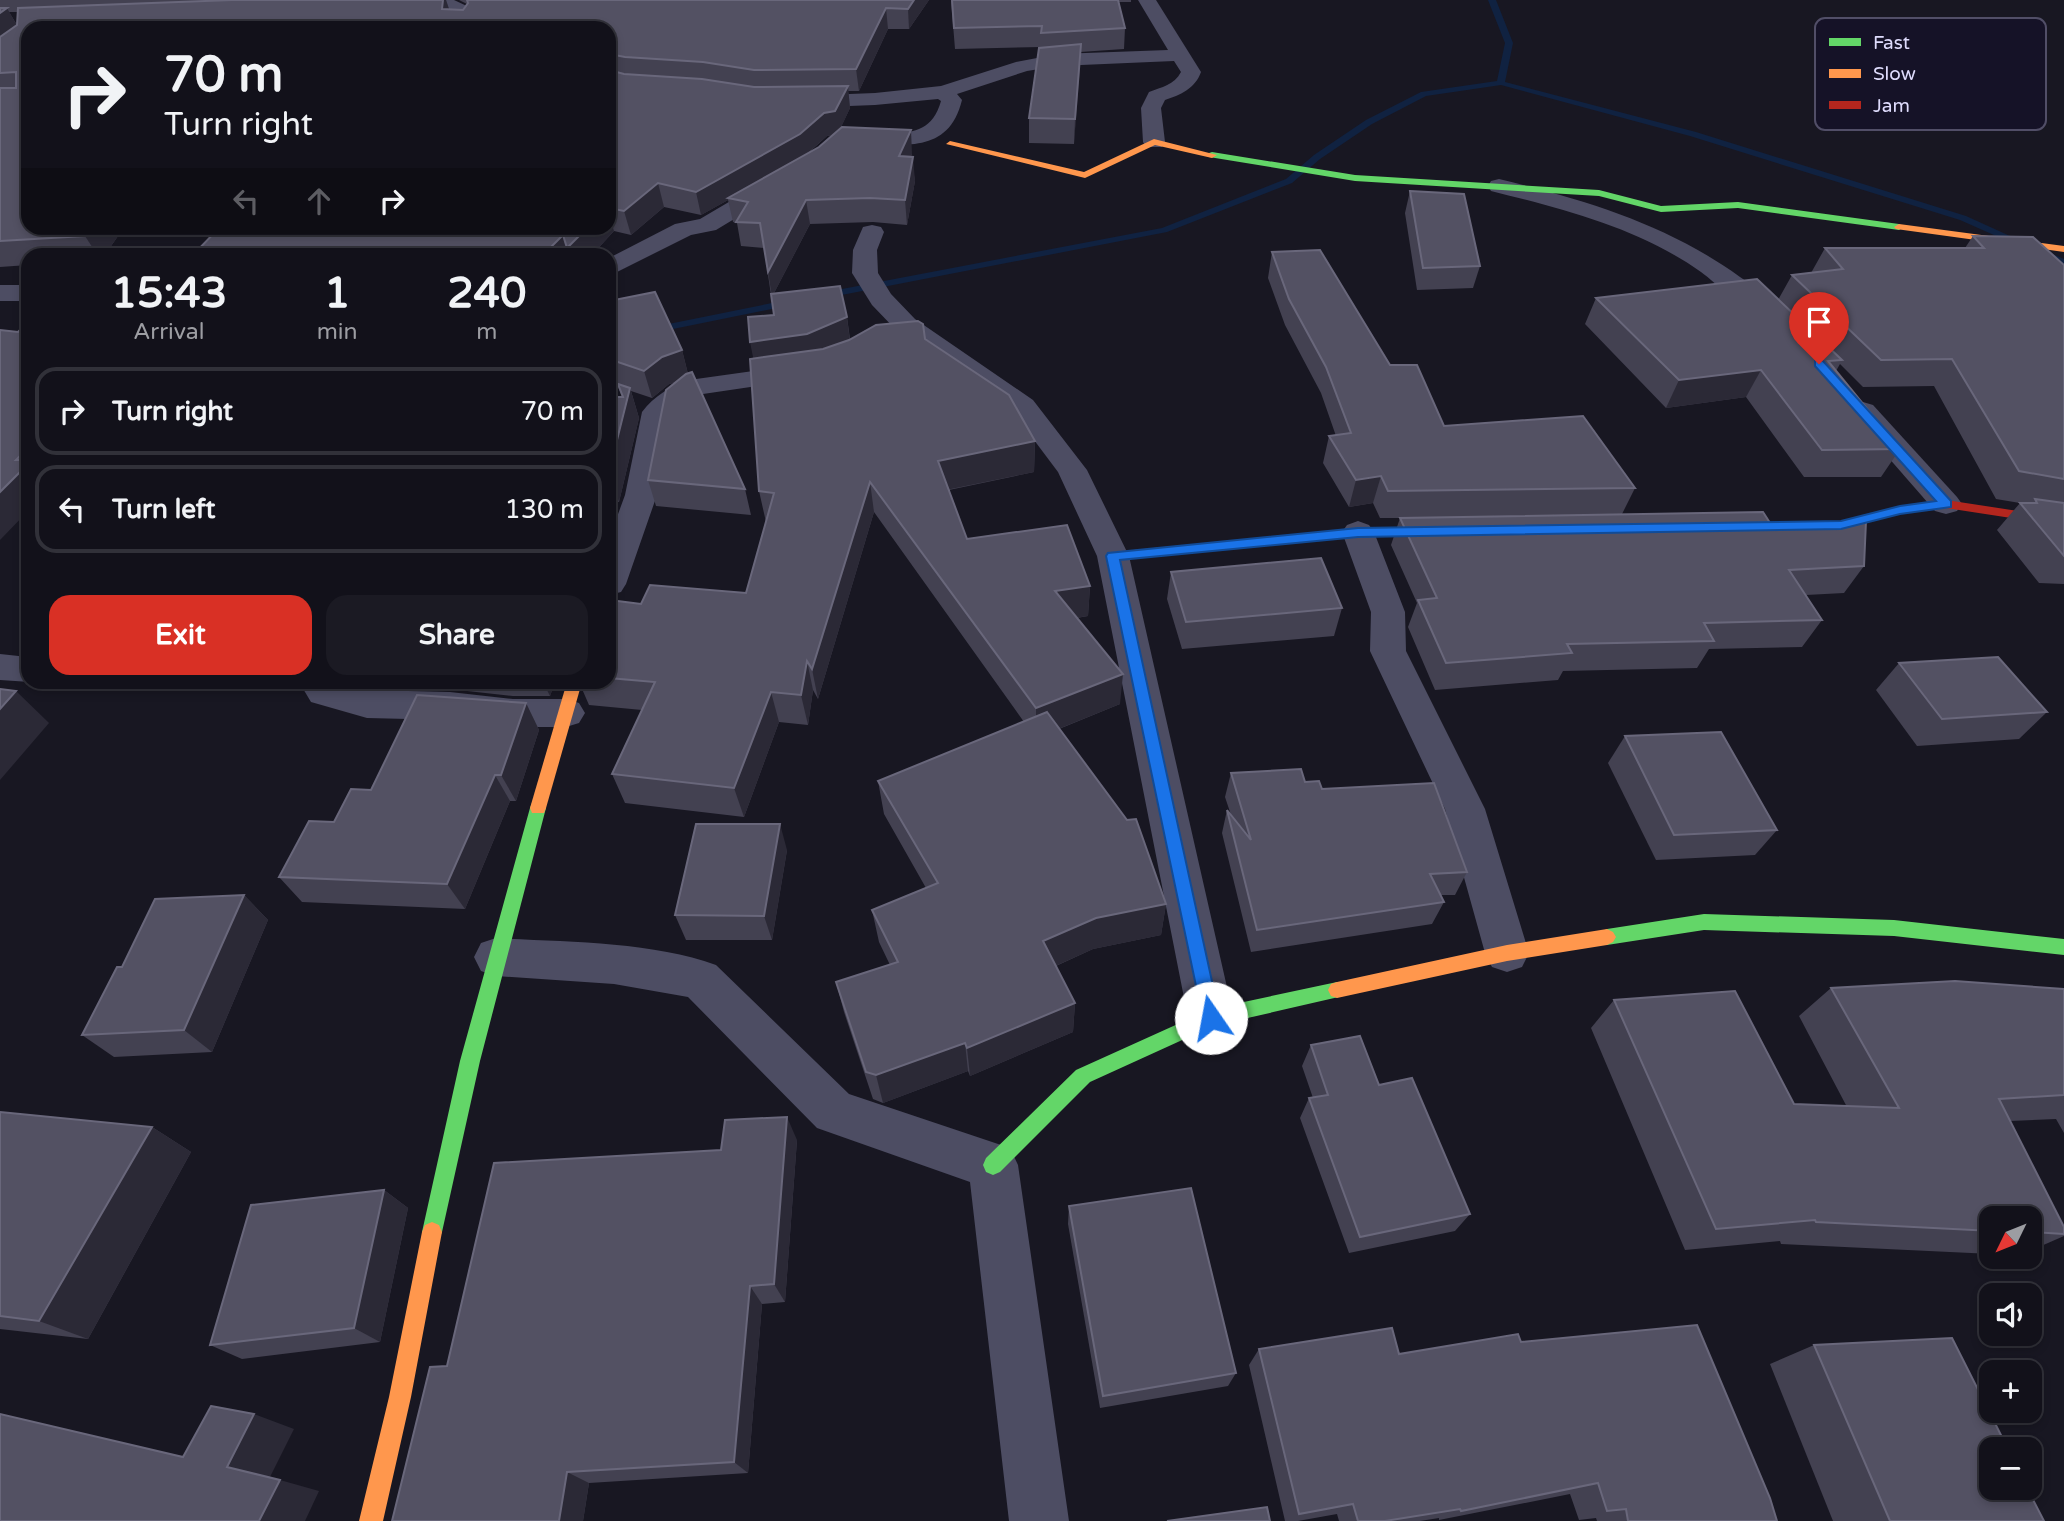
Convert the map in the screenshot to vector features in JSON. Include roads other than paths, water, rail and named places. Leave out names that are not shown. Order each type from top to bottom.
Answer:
[{"type":"street","points":[[439,0],[463,11],[463,21]]},
{"type":"street","points":[[1147,0],[1191,72],[1189,78],[1177,89],[1156,96],[1151,108],[1154,142]]},
{"type":"street","points":[[782,102],[875,99],[943,92],[1023,66],[1071,60],[1179,55]]},
{"type":"street","points":[[837,143],[866,138],[899,140],[927,136],[951,112],[952,100],[943,92]]},
{"type":"street","points":[[950,144],[1085,175],[1154,142],[1224,158],[1355,178],[1599,193],[1661,209],[1738,205],[2064,249]]},
{"type":"street","points":[[616,264],[684,229],[707,225],[717,220],[790,176]]},
{"type":"street","points":[[1499,186],[1635,224],[1688,251],[1747,293],[1787,332]]},
{"type":"street","points":[[872,232],[865,250],[865,273],[881,299],[895,331],[1023,406],[1072,470],[1113,556],[1211,1018]]},
{"type":"street","points":[[0,293],[21,293]]},
{"type":"street","points":[[616,564],[640,495],[645,408],[699,386],[830,366]]},
{"type":"street","points":[[1846,392],[1946,504]]},
{"type":"street","points":[[1787,527],[1841,525],[1900,510],[1946,504],[2064,522]]},
{"type":"street","points":[[1113,556],[1358,532],[1464,530]]},
{"type":"street","points":[[1358,532],[1388,612],[1388,651],[1465,809],[1507,953]]},
{"type":"street","points":[[0,667],[21,669]]},
{"type":"street","points":[[322,689],[324,692],[367,704],[450,706],[513,713],[571,697]]},
{"type":"street","points":[[371,1521],[392,1443],[441,1189],[496,957],[571,697]]},
{"type":"street","points":[[993,1165],[1083,1076],[1211,1018],[1507,953],[1704,922],[1894,928],[2064,947]]},
{"type":"street","points":[[496,957],[614,964],[701,979],[834,1112],[993,1165]]},
{"type":"street","points":[[993,1165],[1039,1521]]},
{"type":"waterway","points":[[1492,0],[1509,43],[1501,83]]},
{"type":"waterway","points":[[821,296],[1164,230],[1289,181],[1317,157],[1369,122],[1424,94],[1501,83]]},
{"type":"waterway","points":[[1501,83],[1693,134],[1963,218],[2016,241]]},
{"type":"waterway","points":[[2039,252],[2064,263]]},
{"type":"waterway","points":[[616,338],[792,302]]}]
